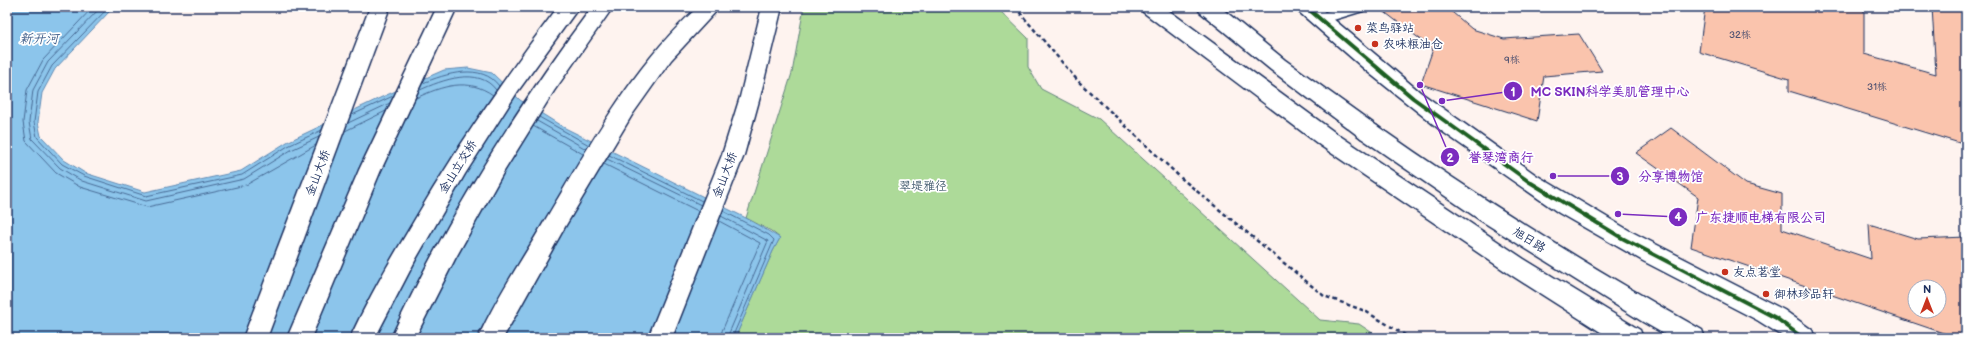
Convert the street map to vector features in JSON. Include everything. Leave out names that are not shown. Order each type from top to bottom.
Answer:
[{"type":"main road","name":"金山大桥","points":[[255,338],[380,7]]},
{"type":"main road","points":[[299,338],[370,170],[447,7]]},
{"type":"main road","name":"金山立交桥","points":[[362,338],[436,202],[466,154],[530,58],[569,7]]},
{"type":"main road","points":[[403,338],[455,237],[503,153],[552,77],[603,7]]},
{"type":"main road","points":[[490,338],[568,200],[635,93],[670,46],[710,7]]},
{"type":"main road","name":"金山大桥","points":[[660,338],[733,155],[750,97],[772,7]]},
{"type":"main road","points":[[1150,7],[1329,140],[1492,250],[1631,338]]},
{"type":"main road","name":"旭日路","points":[[1207,7],[1278,65],[1433,177],[1603,286],[1693,338]]},
{"type":"main road","points":[[1313,13],[1346,42],[1439,116],[1542,189],[1642,249],[1778,320],[1803,338]]},
{"type":"lane","points":[[1313,13],[1358,7]]},
{"type":"path","points":[[1015,7],[1078,81],[1118,117],[1181,178],[1324,296],[1365,311],[1410,338]]},
{"type":"green space","name":"翠堤雅径","points":[[804,7],[996,7],[1028,38],[1028,67],[1041,89],[1099,119],[1320,320],[1359,324],[1380,338],[735,338],[780,238],[771,231],[746,218],[792,73]]},
{"type":"water","name":"新开河","points":[[7,7],[117,7],[109,12],[55,69],[42,93],[38,122],[41,136],[64,160],[85,173],[145,192],[241,171],[287,142],[382,97],[444,70],[468,68],[492,73],[520,100],[563,127],[746,218],[780,238],[735,338],[7,338]]},
{"type":"building","points":[[1378,7],[1446,7],[1472,29],[1504,39],[1579,34],[1602,71],[1544,76],[1537,121],[1421,84],[1433,49]]},
{"type":"building","points":[[1705,7],[1864,7],[1864,54],[1936,74],[1932,7],[1966,7],[1966,145],[1789,91],[1789,79],[1699,52]]},
{"type":"building","points":[[1671,128],[1746,184],[1782,194],[1782,229],[1871,259],[1869,224],[1918,239],[1966,237],[1966,338],[1958,338],[1691,247],[1698,197],[1636,153]]},
{"type":"cycle path","points":[[1306,7],[1340,38],[1413,98],[1528,181],[1607,230],[1680,269],[1766,312],[1786,324],[1803,338]]},
{"type":"place","name":"菜鸟驿站","points":[[1358,28]]},
{"type":"place","name":"农味粮油仓","points":[[1375,44]]},
{"type":"place","name":"誉琴湾商行","points":[[1420,85]]},
{"type":"place","name":"MC SKIN科学美肌管理中心","points":[[1442,101]]},
{"type":"place","name":"分享博物馆","points":[[1553,176]]},
{"type":"place","name":"广东捷顺电梯有限公司","points":[[1618,214]]},
{"type":"place","name":"友点茗堂","points":[[1725,272]]},
{"type":"place","name":"御林珍品轩","points":[[1766,294]]}]
